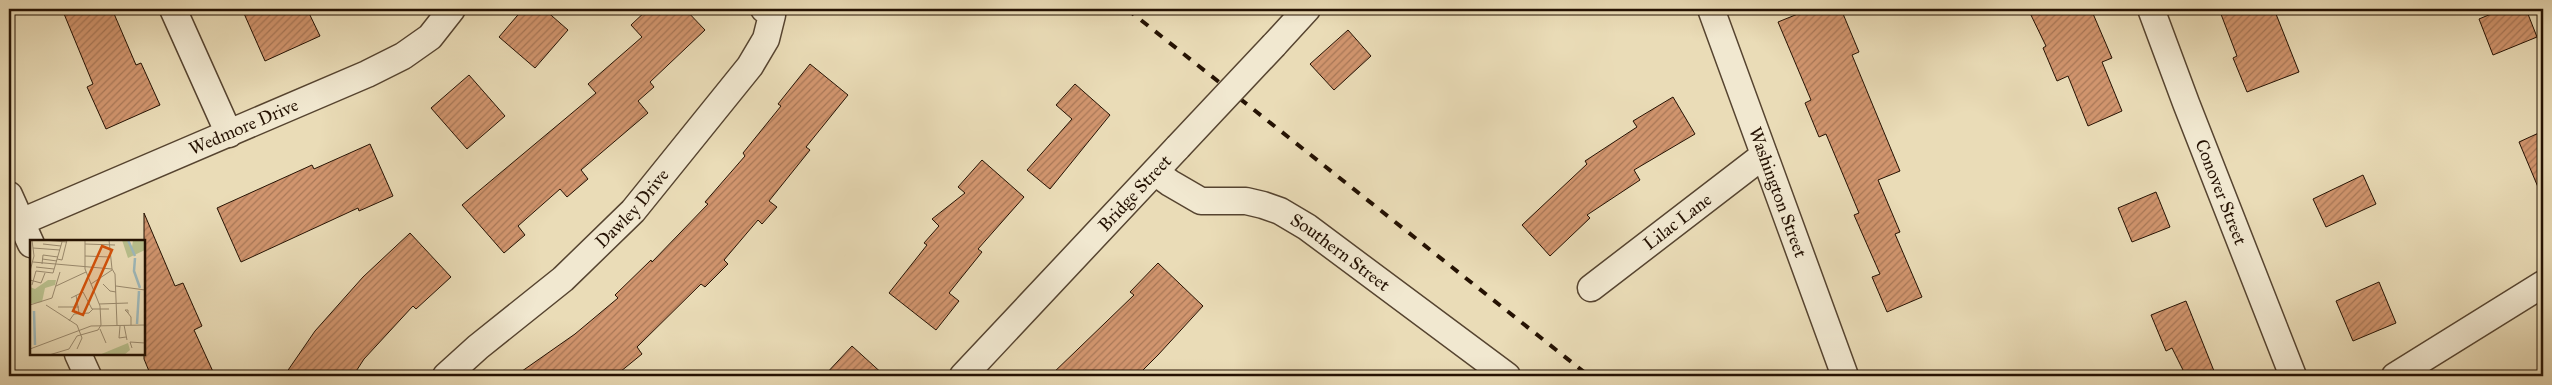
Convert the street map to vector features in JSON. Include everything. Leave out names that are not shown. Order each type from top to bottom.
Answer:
[{"type":"street","points":[[173,9],[229,134]]},
{"type":"street","name":"Wedmore Drive","points":[[26,233],[229,134],[367,74],[403,56],[430,38],[452,9]]},
{"type":"street","name":"Dawley Drive","points":[[446,376],[478,347],[563,279],[633,211],[750,66],[766,39],[772,15],[764,9]]},
{"type":"street","name":"Bridge Street","points":[[963,376],[1307,9]]},
{"type":"street","name":"Washington Street","points":[[1711,9],[1845,376]]},
{"type":"street","name":"Conover Street","points":[[2152,9],[2189,113],[2293,376]]},
{"type":"street","name":"Lilac Lane","points":[[1591,288],[1764,155]]},
{"type":"street","name":"Southern Street","points":[[1155,172],[1201,201],[1246,201],[1280,211],[1307,227],[1507,376]]},
{"type":"street","points":[[9,195],[26,233]]},
{"type":"street","points":[[2395,376],[2543,284]]},
{"type":"street","points":[[78,355],[88,376]]},
{"type":"building","points":[[62,9],[112,9],[136,65],[141,63],[160,105],[106,129],[87,87],[93,84]]},
{"type":"building","points":[[242,9],[307,9],[320,36],[265,61]]},
{"type":"building","points":[[523,9],[544,9],[568,30],[535,68],[499,37]]},
{"type":"building","points":[[648,9],[685,9],[705,30],[650,82],[654,87],[638,101],[648,113],[581,170],[588,179],[567,197],[560,189],[518,226],[525,235],[504,253],[462,205],[596,93],[588,84],[642,37],[631,25]]},
{"type":"building","points":[[1810,9],[1841,9],[1859,52],[1852,55],[1900,171],[1878,180],[1900,232],[1895,234],[1922,297],[1887,312],[1872,277],[1880,274],[1854,215],[1859,213],[1826,134],[1819,137],[1805,103],[1811,100],[1778,22]]},
{"type":"building","points":[[2028,9],[2091,9],[2112,58],[2102,62],[2122,111],[2088,126],[2068,76],[2057,81],[2043,48],[2046,46]]},
{"type":"building","points":[[2219,9],[2274,9],[2299,72],[2247,92],[2233,58],[2237,56]]},
{"type":"building","points":[[2503,9],[2526,9],[2537,37],[2493,55],[2479,19]]},
{"type":"building","points":[[1348,30],[1371,56],[1334,90],[1310,64]]},
{"type":"building","points":[[810,64],[848,95],[806,147],[810,150],[769,201],[777,207],[762,224],[758,220],[724,260],[728,264],[705,287],[701,284],[637,347],[642,354],[615,376],[515,376],[575,334],[618,298],[615,295],[651,260],[652,262],[708,204],[705,202],[745,156],[743,153],[781,106],[778,104]]},
{"type":"building","points":[[469,75],[505,116],[467,149],[431,108]]},
{"type":"building","points":[[1075,84],[1110,115],[1050,189],[1027,170],[1072,119],[1056,105]]},
{"type":"building","points":[[1673,97],[1695,134],[1634,170],[1640,180],[1587,215],[1590,218],[1550,256],[1522,225],[1587,164],[1585,161],[1637,127],[1633,121]]},
{"type":"building","points":[[2543,131],[2543,199],[2519,142]]},
{"type":"building","points":[[370,144],[393,196],[359,211],[358,208],[241,262],[217,208],[312,165],[314,169]]},
{"type":"building","points":[[982,160],[1024,197],[978,249],[982,252],[949,293],[959,301],[936,330],[889,293],[927,245],[924,243],[939,226],[932,219],[965,193],[958,187]]},
{"type":"building","points":[[2363,175],[2376,204],[2326,227],[2313,199]]},
{"type":"building","points":[[2156,192],[2170,227],[2132,242],[2118,208]]},
{"type":"building","points":[[144,213],[175,286],[183,283],[202,326],[194,330],[215,376],[151,376],[144,359]]},
{"type":"building","points":[[410,233],[451,277],[416,309],[413,306],[364,359],[353,376],[284,376],[315,331],[363,277]]},
{"type":"building","points":[[1158,263],[1203,306],[1158,355],[1137,376],[1050,376],[1134,295],[1130,292]]},
{"type":"building","points":[[2379,282],[2396,323],[2353,341],[2336,301]]},
{"type":"building","points":[[2186,301],[2216,376],[2186,376],[2172,348],[2166,351],[2151,315]]},
{"type":"building","points":[[852,346],[885,376],[824,376]]},
{"type":"railway","points":[[1127,9],[1589,376]]}]
